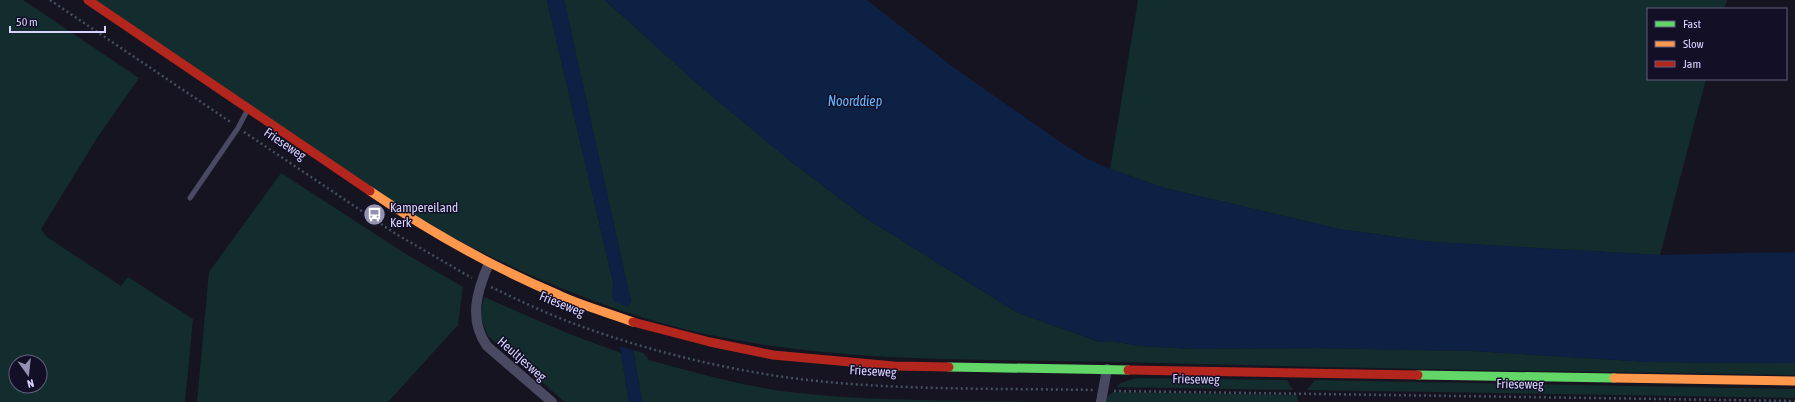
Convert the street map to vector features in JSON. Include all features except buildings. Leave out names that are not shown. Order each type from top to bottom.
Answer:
[{"type":"main road","name":"Frieseweg","points":[[88,0],[250,106],[417,223],[489,263],[560,296],[642,325],[710,342],[773,355],[894,366],[1795,381]]},
{"type":"street","name":"Heultjesweg","points":[[489,263],[481,282],[475,309],[481,338],[487,346],[552,402]]},
{"type":"street","points":[[1101,402],[1107,369]]},
{"type":"lane","points":[[190,198],[238,128],[250,106]]},
{"type":"path","name":"Frieseweg","points":[[50,0],[396,234],[481,282],[547,313],[598,332],[678,356],[732,368],[799,378],[876,385],[1795,401]]},
{"type":"green space","points":[[0,0],[23,0],[139,78],[97,138],[41,229],[47,237],[121,286],[128,277],[193,319],[185,402],[0,402]]},
{"type":"green space","points":[[93,0],[547,0],[614,286],[612,292],[615,302],[631,302],[564,0],[605,0],[700,86],[793,163],[864,217],[1018,313],[1100,342],[1112,341],[1140,346],[1197,349],[1315,348],[1472,351],[1649,362],[1795,363],[1795,375],[1457,370],[926,358],[862,355],[798,349],[735,340],[673,326],[583,297],[502,262],[450,236],[424,222],[369,188]]},
{"type":"green space","points":[[1138,0],[1727,0],[1724,8],[1647,8],[1647,80],[1706,80],[1660,255],[1432,242],[1339,229],[1165,188],[1110,169]]},
{"type":"green space","points":[[281,173],[406,254],[463,287],[458,325],[388,402],[197,402],[209,272]]},
{"type":"green space","points":[[484,297],[567,333],[621,353],[629,402],[565,402],[488,336],[480,316]]},
{"type":"green space","points":[[633,350],[644,353],[649,360],[731,381],[781,391],[813,395],[878,399],[1041,402],[642,402]]},
{"type":"green space","points":[[1136,378],[1287,380],[1293,390],[1116,387],[1121,383]]},
{"type":"green space","points":[[1315,380],[1795,389],[1795,398],[1307,390]]},
{"type":"green space","points":[[1113,392],[1297,395],[1298,402],[1105,402],[1108,396]]},
{"type":"water","points":[[547,0],[564,0],[631,302],[628,307],[614,301],[612,295],[614,286]]},
{"type":"water","name":"Noorddiep","points":[[605,0],[867,0],[953,67],[1066,146],[1086,158],[1110,169],[1165,188],[1339,229],[1432,242],[1660,255],[1795,252],[1795,363],[1649,362],[1472,351],[1315,348],[1197,349],[1140,346],[1112,341],[1101,342],[1018,313],[864,217],[793,163],[700,86]]},
{"type":"water","points":[[620,346],[633,350],[642,402],[629,402]]},
{"type":"traffic: fast","points":[[949,367],[1128,370]]},
{"type":"traffic: fast","points":[[1418,375],[1614,378]]},
{"type":"traffic: slow","points":[[370,191],[415,221],[510,273],[568,299],[633,322]]},
{"type":"traffic: slow","points":[[1614,378],[1795,381]]},
{"type":"traffic: jam","points":[[88,0],[370,191]]},
{"type":"traffic: jam","points":[[633,322],[710,342],[773,355],[894,366],[949,367]]},
{"type":"traffic: jam","points":[[1128,370],[1418,375]]},
{"type":"place","name":"Kampereiland Kerk","points":[[375,214]]}]
